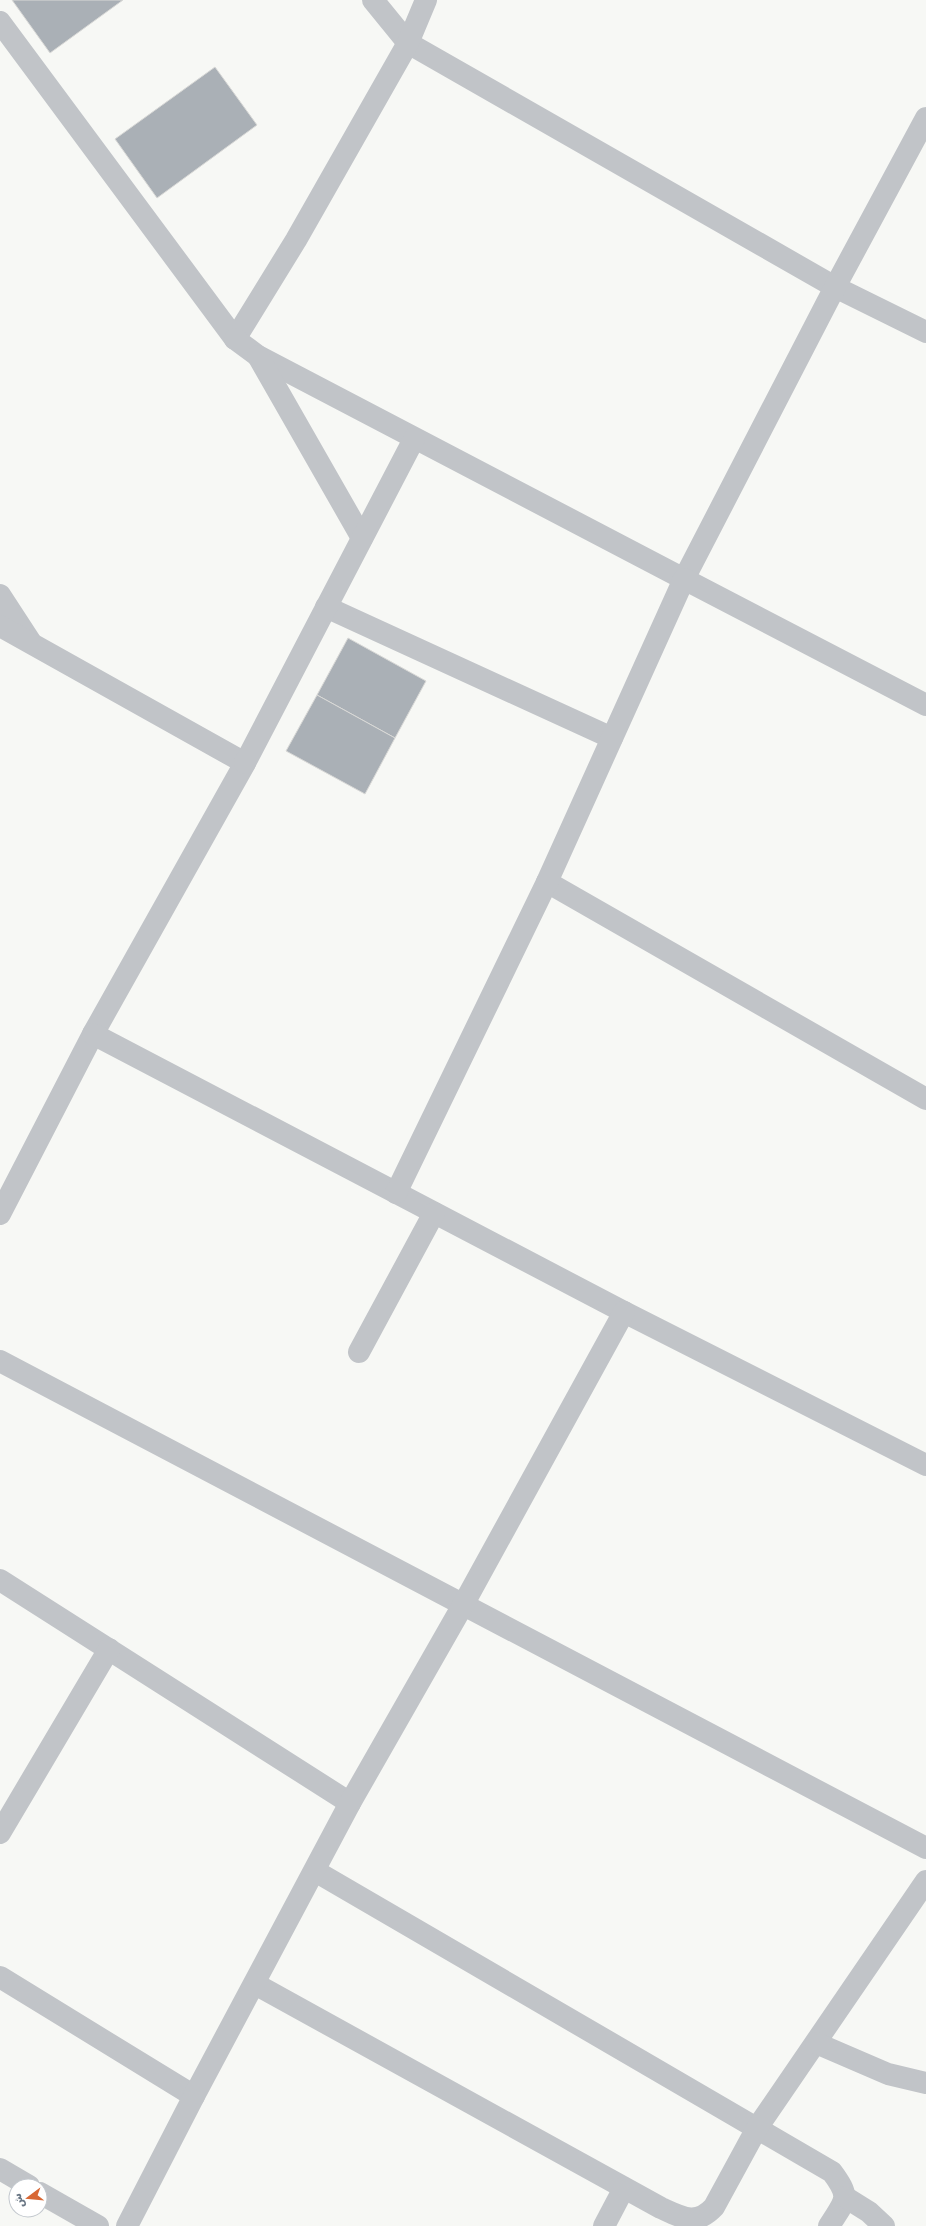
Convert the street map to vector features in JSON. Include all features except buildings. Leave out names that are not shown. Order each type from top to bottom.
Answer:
[{"type":"street","points":[[373,0],[408,43],[835,286],[926,332]]},
{"type":"street","points":[[235,339],[296,240],[408,43],[426,0]]},
{"type":"street","points":[[0,22],[235,339],[258,356],[414,439],[926,705]]},
{"type":"street","points":[[396,1193],[547,882],[684,579],[835,286],[926,118]]},
{"type":"street","points":[[258,356],[362,538]]},
{"type":"street","points":[[0,1214],[93,1034],[245,762],[414,439]]},
{"type":"street","points":[[0,595],[32,644]]},
{"type":"street","points":[[326,607],[612,738]]},
{"type":"street","points":[[0,626],[245,762]]},
{"type":"street","points":[[547,882],[926,1099]]},
{"type":"street","points":[[93,1034],[624,1312],[926,1465]]},
{"type":"street","points":[[359,1352],[434,1213]]},
{"type":"street","points":[[127,2226],[194,2096],[255,1984],[350,1803],[463,1605],[624,1312]]},
{"type":"street","points":[[0,1361],[926,1848]]},
{"type":"street","points":[[0,1580],[350,1803]]},
{"type":"street","points":[[0,1833],[109,1649]]},
{"type":"street","points":[[315,1871],[832,2172],[844,2188],[845,2197],[829,2226]]},
{"type":"street","points":[[255,1984],[661,2208],[687,2220],[696,2221],[706,2217],[714,2207],[757,2128],[926,1881]]},
{"type":"street","points":[[0,1977],[194,2096]]},
{"type":"street","points":[[816,2043],[888,2074],[926,2083]]},
{"type":"street","points":[[0,2169],[15,2178]]},
{"type":"street","points":[[604,2226],[624,2188]]},
{"type":"street","points":[[845,2197],[869,2212],[884,2226]]},
{"type":"street","points":[[48,2198],[98,2226]]}]
